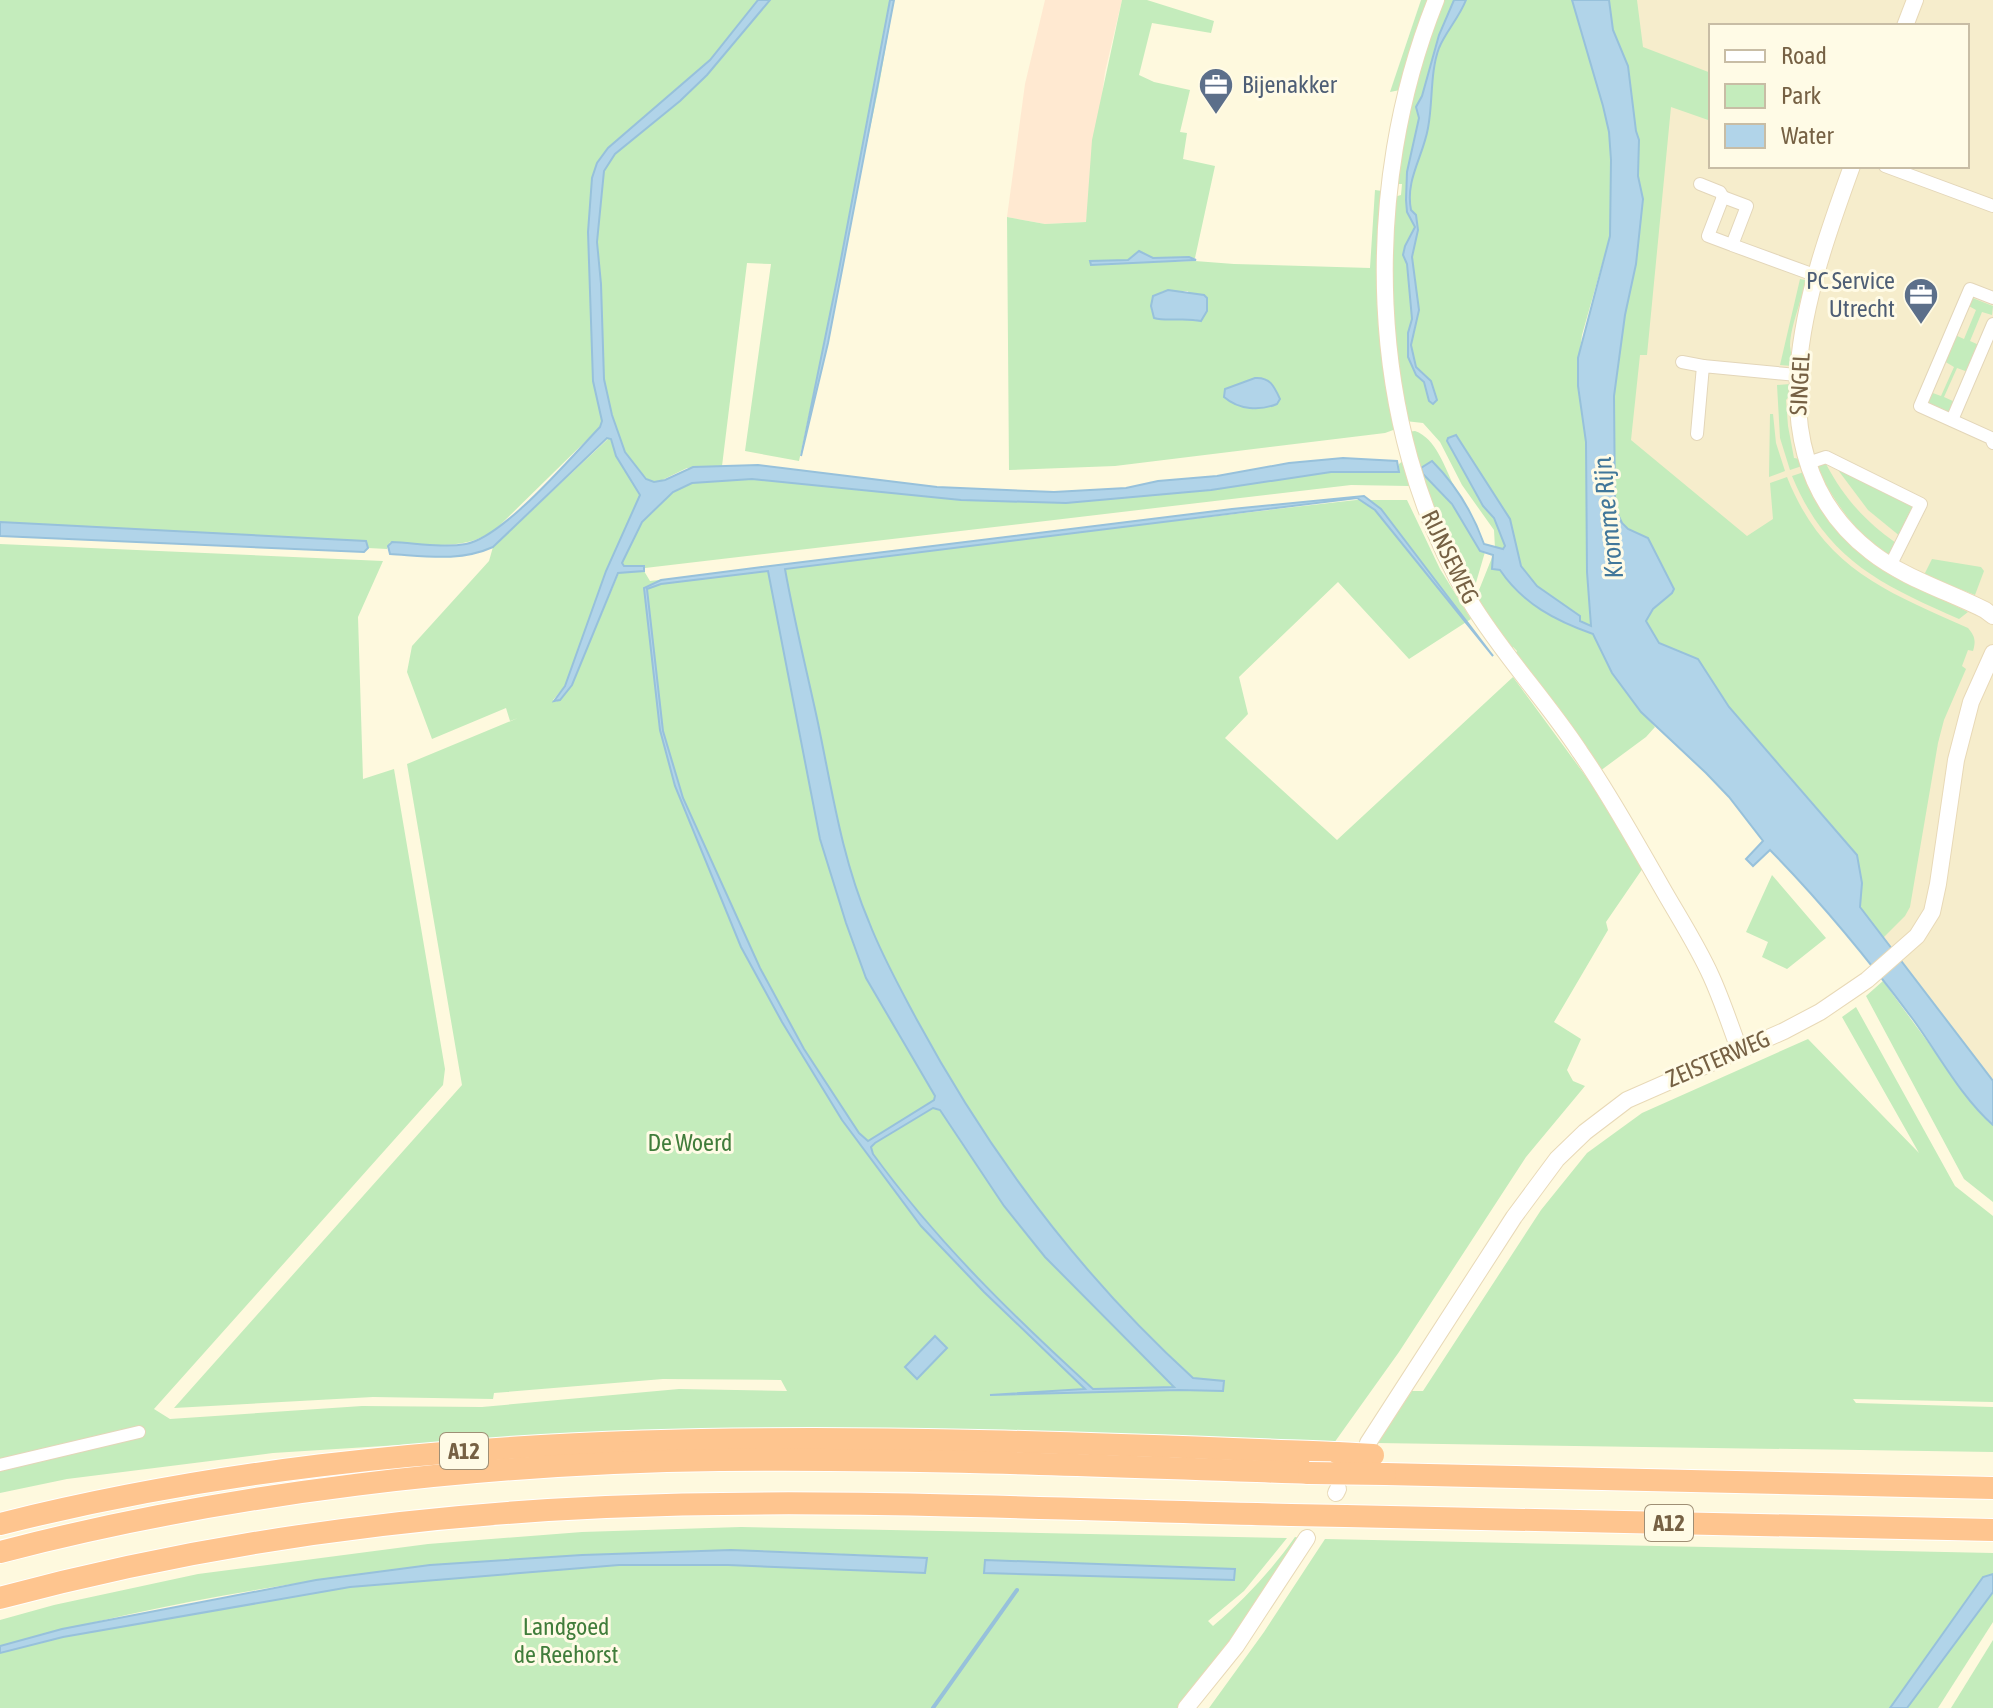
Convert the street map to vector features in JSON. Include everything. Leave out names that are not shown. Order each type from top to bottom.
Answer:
[{"type":"highway","name":"A12","points":[[0,1524],[180,1486],[300,1466],[415,1454],[601,1442],[979,1439],[1338,1453],[1371,1449],[1432,1474]]},
{"type":"highway","name":"A12","points":[[0,1552],[93,1530],[239,1502],[432,1477],[719,1460],[1993,1488]]},
{"type":"highway","name":"A12","points":[[0,1598],[230,1548],[371,1527],[526,1511],[676,1504],[933,1506],[1993,1530]]},
{"type":"street","name":"RIJNSEWEG","points":[[1436,0],[1405,91],[1389,203],[1385,320],[1395,399],[1410,463],[1438,538],[1469,600],[1579,749],[1614,803],[1702,958],[1739,1049]]},
{"type":"street","points":[[1905,24],[1910,1]]},
{"type":"street","name":"SINGEL","points":[[1851,168],[1817,276],[1797,375],[1797,418],[1808,463],[1818,487],[1839,520],[1869,551],[1890,566],[1993,616]]},
{"type":"street","points":[[1890,168],[1993,206]]},
{"type":"street","points":[[1700,184],[1747,206],[1732,245]]},
{"type":"street","points":[[1723,197],[1708,236],[1817,276]]},
{"type":"street","points":[[1991,293],[1970,289],[1920,406],[1991,438],[1993,443]]},
{"type":"street","points":[[1952,420],[1993,324]]},
{"type":"street","points":[[1682,362],[1797,375]]},
{"type":"street","points":[[1697,434],[1703,366]]},
{"type":"street","points":[[1808,463],[1826,457],[1921,504],[1890,566]]},
{"type":"street","name":"ZEISTERWEG","points":[[1371,1449],[1514,1217],[1557,1159],[1585,1132],[1627,1100],[1820,1012],[1870,977],[1917,936],[1932,912],[1959,746],[1975,688],[1993,653]]},
{"type":"street","points":[[0,1465],[139,1432]]},
{"type":"street","points":[[1186,1708],[1236,1646],[1307,1538]]},
{"type":"shaded area","points":[[1045,0],[1122,0],[1105,72],[1086,222],[1045,224],[1007,217],[1025,84]]},
{"type":"shaded area","points":[[1624,0],[1993,0],[1993,1089],[1866,926],[1687,546],[1608,501],[1625,106]]},
{"type":"green space","name":"De Woerd","points":[[0,0],[894,0],[878,91],[799,461],[745,451],[771,264],[747,263],[722,466],[687,468],[640,495],[606,571],[565,686],[553,700],[556,702],[572,685],[620,570],[644,571],[650,581],[1356,500],[1407,500],[1440,569],[1471,619],[1409,659],[1338,582],[1239,677],[1248,714],[1225,738],[1337,840],[1513,677],[1590,782],[1643,868],[1606,922],[1608,930],[1554,1022],[1581,1039],[1567,1070],[1573,1081],[1585,1086],[1526,1157],[1399,1352],[1334,1443],[541,1436],[273,1453],[67,1479],[0,1493],[0,544],[383,561],[358,617],[363,779],[394,769],[445,1069],[443,1085],[154,1409],[170,1419],[362,1406],[482,1407],[679,1389],[787,1391],[781,1380],[663,1379],[494,1393],[493,1399],[373,1397],[174,1408],[462,1085],[407,764],[518,718],[510,721],[506,708],[432,739],[407,672],[412,646],[489,561],[493,547],[609,438],[602,420],[600,427],[496,529],[459,544],[390,542],[387,549],[368,548],[365,541],[0,522]]},
{"type":"green space","points":[[1122,0],[1147,0],[1214,21],[1211,33],[1152,23],[1139,75],[1154,82],[1190,90],[1180,132],[1187,133],[1183,159],[1215,166],[1195,258],[1153,258],[1140,251],[1128,260],[1091,261],[1091,264],[1195,261],[1370,268],[1375,190],[1382,191],[1381,336],[1396,429],[1385,433],[1115,466],[1009,470],[1007,217],[1045,224],[1086,222],[1092,140]],"holes":[[[1163,291],[1188,291],[1200,321],[1151,311],[1152,298]],[[1255,378],[1267,380],[1272,385],[1279,396],[1277,404],[1249,408],[1224,397],[1225,390]]]},
{"type":"green space","points":[[1421,0],[1429,0],[1400,90],[1390,92]]},
{"type":"green space","points":[[1443,0],[1572,0],[1603,106],[1611,160],[1610,236],[1582,335],[1577,373],[1586,442],[1587,572],[1592,627],[1580,617],[1578,625],[1489,551],[1495,548],[1494,530],[1462,485],[1440,442],[1423,423],[1405,421],[1391,316],[1394,197],[1401,195],[1402,184],[1395,184],[1407,104]]},
{"type":"green space","points":[[1609,0],[1637,0],[1643,47],[1709,72],[1709,120],[1671,107],[1647,355],[1640,355],[1631,440],[1747,536],[1773,519],[1770,483],[1787,477],[1819,534],[1838,555],[1884,588],[1968,628],[1974,639],[1973,651],[1968,650],[1962,666],[1966,669],[1944,720],[1938,743],[1910,907],[1883,938],[1860,907],[1862,883],[1829,822],[1729,707],[1700,665],[1687,655],[1659,643],[1646,621],[1653,609],[1674,589],[1648,538],[1628,529],[1615,508],[1614,396],[1625,315],[1636,264],[1643,198],[1638,176],[1639,140],[1628,66],[1613,30]]},
{"type":"green space","points":[[1800,279],[1810,281],[1792,328],[1792,366],[1780,365]]},
{"type":"green space","points":[[1970,297],[1993,306],[1992,315],[1982,312],[1970,341],[1979,345],[1968,372],[1957,368],[1944,397],[1955,402],[1950,413],[1926,403],[1930,392],[1941,396],[1954,367],[1944,361],[1955,335],[1964,339],[1976,310],[1967,305]]},
{"type":"green space","points":[[1790,384],[1790,395],[1786,400],[1788,426],[1794,458],[1800,459],[1802,466],[1790,470],[1780,438],[1777,385]]},
{"type":"green space","points":[[1770,414],[1773,414],[1776,443],[1785,471],[1769,477]]},
{"type":"green space","points":[[1415,431],[1434,447],[1454,486],[1432,461],[1423,474],[1452,505],[1476,544],[1485,552],[1475,586],[1472,587],[1450,552],[1407,432]]},
{"type":"green space","points":[[1404,460],[1409,486],[1351,485],[645,568],[624,566],[622,562],[642,522],[673,492],[692,483],[752,479],[961,500],[1066,503],[1211,490],[1331,472],[1371,470],[1398,473],[1399,464]]},
{"type":"green space","points":[[1826,464],[1856,508],[1896,543],[1888,556],[1856,527],[1838,504],[1816,467]]},
{"type":"green space","points":[[1838,470],[1915,506],[1901,537],[1868,510]]},
{"type":"green space","points":[[1804,472],[1831,520],[1856,548],[1902,579],[1968,612],[1959,619],[1904,594],[1859,566],[1839,549],[1806,505],[1792,476]]},
{"type":"green space","points":[[1493,555],[1492,569],[1500,570],[1530,602],[1553,617],[1593,634],[1612,673],[1655,727],[1600,771],[1558,712],[1560,709],[1552,704],[1514,656],[1517,651],[1510,648],[1475,600]]},
{"type":"green space","points":[[1932,559],[1981,567],[1984,571],[1975,595],[1924,575]]},
{"type":"green space","points":[[1772,875],[1826,938],[1787,969],[1762,957],[1768,942],[1746,932]]},
{"type":"green space","points":[[1883,981],[1971,1101],[1993,1125],[1993,1202],[1964,1179],[1866,996]]},
{"type":"green space","points":[[1856,1007],[1955,1186],[1993,1216],[1993,1402],[1853,1399],[1856,1403],[1993,1407],[1993,1452],[1377,1443],[1412,1391],[1423,1391],[1541,1210],[1587,1153],[1642,1113],[1808,1039],[1919,1153],[1842,1017]]},
{"type":"green space","name":"Landgoed de Reehorst","points":[[741,1527],[1287,1538],[1244,1591],[1208,1621],[1213,1626],[1257,1584],[1295,1537],[1299,1538],[1232,1641],[1181,1708],[0,1708],[0,1653],[63,1637],[350,1587],[619,1565],[728,1565],[924,1573],[926,1558],[719,1550],[470,1563],[312,1581],[233,1594],[77,1626],[0,1646],[0,1620],[198,1574],[428,1544],[582,1532]],"holes":[[[985,1560],[1234,1569],[1234,1580],[985,1573]]]},
{"type":"green space","points":[[1325,1539],[1993,1553],[1993,1574],[1983,1578],[1890,1708],[1209,1708]]},
{"type":"green space","points":[[1993,1592],[1993,1622],[1938,1708],[1907,1708]]},
{"type":"green space","points":[[1993,1640],[1993,1708],[1951,1708]]},
{"type":"water","points":[[758,0],[770,0],[707,75],[615,154],[604,171],[597,242],[604,379],[625,452],[646,479],[654,482],[665,480],[693,467],[758,465],[937,487],[1054,492],[1126,488],[1158,481],[1343,458],[1397,461],[1399,472],[1331,472],[1211,490],[1066,503],[961,500],[752,479],[692,483],[673,492],[642,522],[622,563],[624,566],[644,566],[644,571],[618,573],[572,685],[560,700],[554,701],[565,686],[606,571],[640,495],[616,456],[611,439],[607,438],[493,547],[468,555],[442,557],[390,554],[388,546],[392,542],[457,545],[482,538],[518,512],[600,427],[602,421],[593,381],[588,232],[592,178],[597,163],[608,148],[710,60]]},
{"type":"water","points":[[890,0],[894,0],[828,343],[801,456],[838,275]]},
{"type":"water","points":[[1454,0],[1466,0],[1436,57],[1426,139],[1410,189],[1411,210],[1416,215],[1418,230],[1412,257],[1419,310],[1411,345],[1416,367],[1431,381],[1437,400],[1433,404],[1408,357],[1408,333],[1412,319],[1407,264],[1403,255],[1415,227],[1407,212],[1407,172],[1419,118],[1416,107],[1439,35]]},
{"type":"water","name":"Kromme Rijn","points":[[1572,0],[1609,0],[1613,30],[1628,66],[1639,140],[1638,176],[1643,199],[1636,264],[1625,315],[1614,396],[1615,508],[1628,529],[1648,538],[1674,589],[1653,609],[1646,621],[1659,643],[1698,659],[1729,707],[1857,855],[1862,883],[1860,907],[1993,1081],[1993,1125],[1960,1088],[1878,974],[1789,870],[1770,850],[1753,866],[1746,859],[1763,841],[1729,797],[1641,712],[1612,673],[1593,634],[1541,610],[1519,593],[1500,570],[1492,569],[1493,555],[1480,551],[1452,504],[1423,474],[1421,468],[1432,461],[1462,500],[1484,544],[1503,549],[1505,546],[1494,518],[1483,506],[1447,441],[1456,435],[1510,519],[1521,566],[1537,586],[1580,616],[1580,621],[1591,626],[1587,572],[1586,442],[1578,386],[1578,358],[1610,236],[1611,160],[1603,106]]},
{"type":"water","points":[[1139,251],[1153,258],[1189,257],[1196,260],[1091,265],[1090,261],[1128,260]]},
{"type":"water","points":[[1168,290],[1204,295],[1207,311],[1201,321],[1154,318],[1151,306],[1153,296]]},
{"type":"water","points":[[1255,378],[1271,383],[1280,399],[1277,404],[1250,408],[1236,405],[1224,397],[1225,389]]},
{"type":"water","points":[[1364,496],[1381,509],[1493,656],[1375,510],[1357,498],[785,569],[852,874],[880,947],[917,1020],[1006,1165],[1075,1255],[1152,1339],[1193,1378],[1224,1381],[1223,1391],[990,1395],[1085,1389],[984,1292],[921,1226],[842,1120],[782,1022],[741,947],[675,786],[660,730],[644,588],[661,580],[1232,509]],"holes":[[[768,571],[820,839],[846,923],[866,978],[935,1096],[934,1100],[868,1141],[859,1133],[804,1049],[760,968],[683,798],[663,731],[647,589],[661,584]],[[933,1108],[940,1110],[1004,1206],[1045,1257],[1174,1387],[1093,1389],[1005,1306],[923,1218],[873,1154],[871,1147]]]},
{"type":"water","points":[[0,522],[366,541],[368,548],[364,552],[0,536]]},
{"type":"water","points":[[935,1336],[947,1348],[917,1379],[905,1367]]},
{"type":"water","points":[[731,1550],[927,1558],[925,1573],[728,1565],[619,1565],[350,1587],[63,1637],[0,1653],[0,1646],[62,1629],[316,1580],[430,1565],[582,1555]]},
{"type":"water","points":[[985,1560],[1235,1569],[1234,1580],[984,1573]]},
{"type":"water","points":[[1993,1574],[1993,1592],[1907,1708],[1890,1708],[1983,1577]]},
{"type":"waterway","points":[[933,1708],[1017,1590]]},
{"type":"place","name":"Bijenakker","points":[[1216,116]]},
{"type":"place","name":"PC Service Utrecht","points":[[1921,326]]}]
